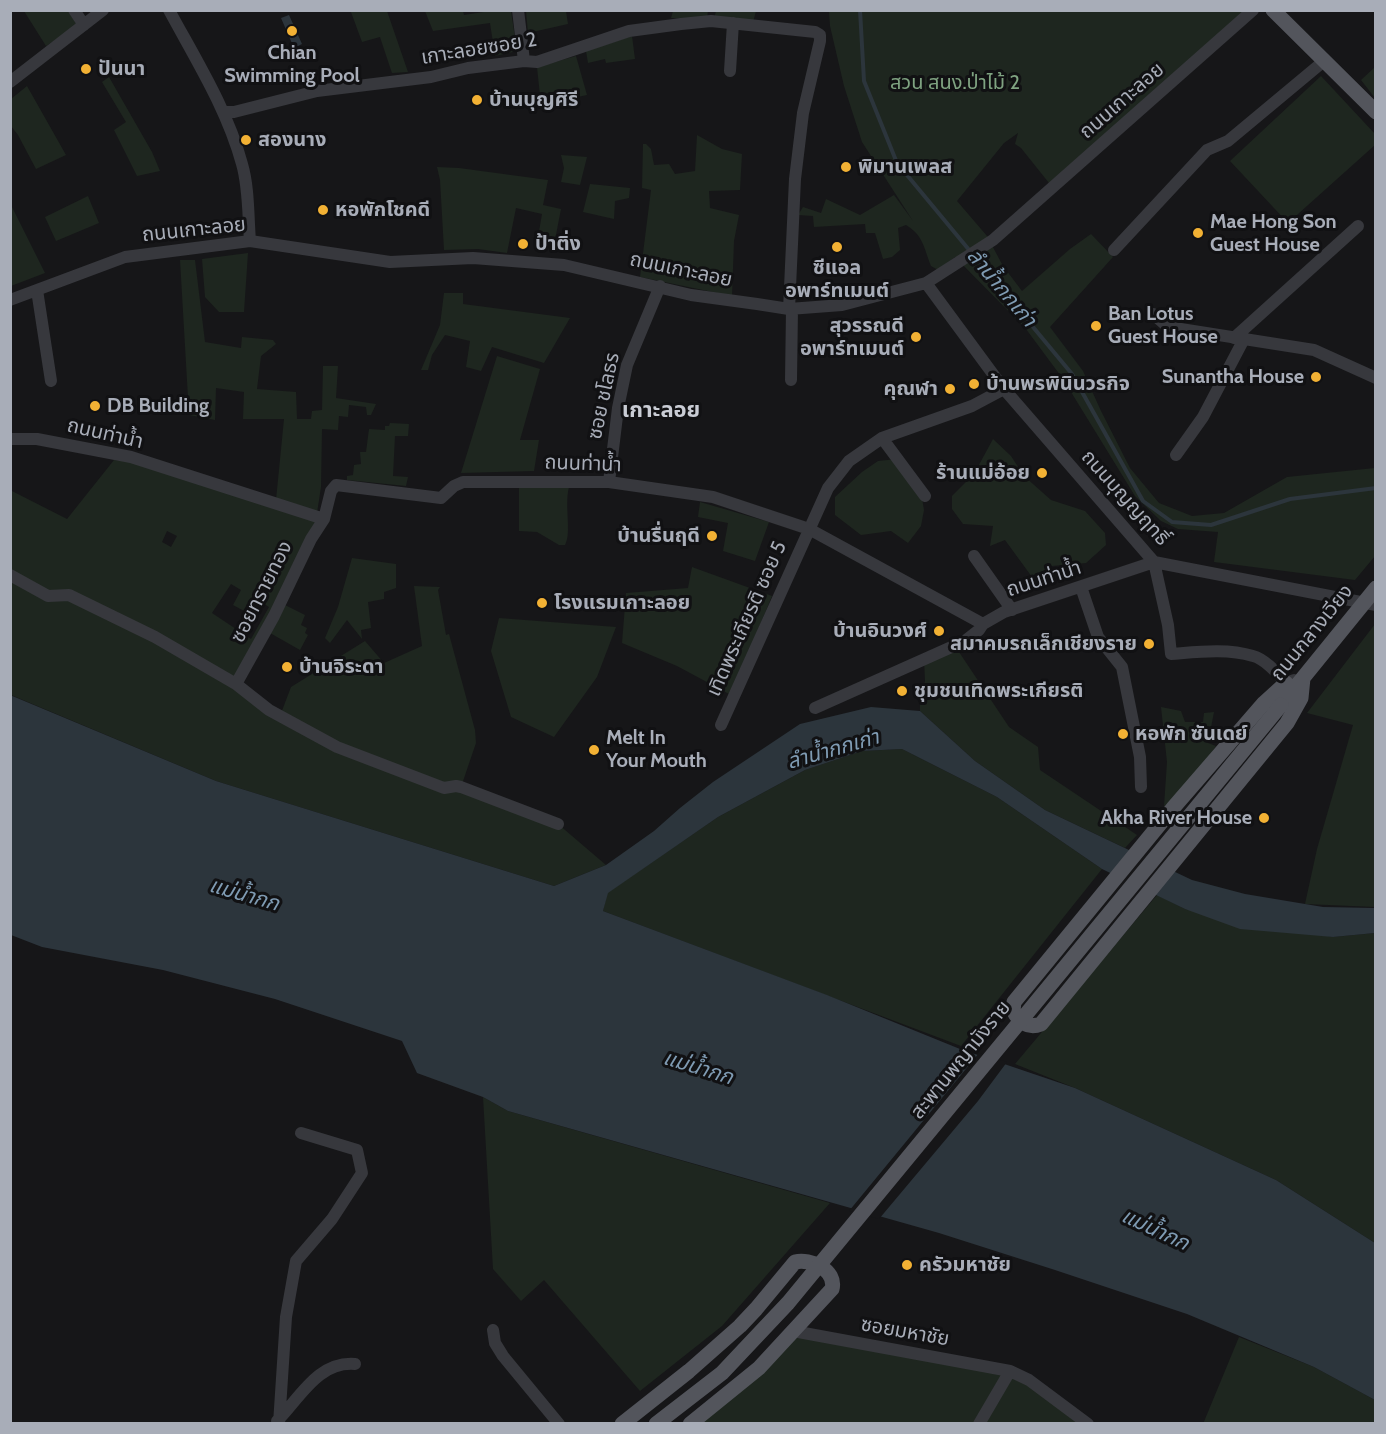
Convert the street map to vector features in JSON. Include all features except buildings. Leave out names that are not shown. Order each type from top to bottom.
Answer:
[{"type":"main road","points":[[1273,10],[1376,112]]},
{"type":"main road","name":"ถนนกลางเวียง","points":[[1281,705],[1370,605],[1376,588]]},
{"type":"main road","points":[[1286,683],[1264,703],[1140,848],[1014,1002],[1012,1010],[1021,1022],[1032,1026],[1041,1024],[1287,723],[1301,698],[1303,678]]},
{"type":"main road","name":"สะพานพญามังราย","points":[[657,1424],[722,1372],[788,1303],[1281,705]]},
{"type":"main road","points":[[622,1424],[690,1371],[740,1326],[795,1262],[812,1261],[831,1276],[834,1282],[832,1289],[759,1368],[690,1424]]},
{"type":"street","points":[[75,10],[84,25]]},
{"type":"street","points":[[10,82],[102,10]]},
{"type":"street","points":[[169,10],[224,112],[245,177],[250,241]]},
{"type":"street","points":[[518,10],[524,61]]},
{"type":"street","name":"ถนนเกาะลอย","points":[[10,300],[125,257],[250,241],[390,262],[473,258],[564,265],[691,295],[791,309],[842,305],[926,284],[993,240],[1254,10]]},
{"type":"street","name":"เกาะลอยซอย 2","points":[[224,112],[234,112],[317,91],[431,77],[468,68],[524,61],[537,62],[628,31],[712,16],[733,23],[815,32],[820,35],[820,41],[802,113],[797,159],[791,309]]},
{"type":"street","points":[[730,71],[733,23]]},
{"type":"street","points":[[1114,250],[1207,150],[1228,141],[1324,61]]},
{"type":"street","points":[[1176,455],[1203,417],[1239,338],[1358,226]]},
{"type":"street","name":"ถนนบุญญฤทธิ์","points":[[926,284],[1004,389],[1154,562],[1370,605]]},
{"type":"street","name":"ซอย ชโลธร","points":[[609,482],[618,408],[627,365],[660,286]]},
{"type":"street","points":[[37,290],[51,381]]},
{"type":"street","points":[[791,309],[791,380]]},
{"type":"street","points":[[1154,314],[1168,327],[1314,350],[1376,378]]},
{"type":"street","name":"เทิดพระเกียรติ ซอย 5","points":[[721,725],[828,488],[849,461],[882,438],[972,406],[1004,389]]},
{"type":"street","points":[[882,438],[925,496]]},
{"type":"street","name":"ถนนท่าน้ำ","points":[[10,439],[37,439],[131,457],[324,519],[331,491],[336,485],[441,498],[454,486],[463,482],[609,482],[713,497],[809,529],[983,624],[992,617],[1154,562]]},
{"type":"street","name":"ซอยทรายทอง","points":[[236,684],[274,616],[311,539],[324,519]]},
{"type":"street","points":[[974,556],[1012,610]]},
{"type":"street","points":[[1154,562],[1168,625],[1171,654],[1217,651],[1254,656],[1275,671],[1286,683],[1303,678]]},
{"type":"street","points":[[10,575],[48,596],[69,595],[155,637],[236,684],[269,710],[337,747],[444,788],[461,787],[558,824]]},
{"type":"street","points":[[1081,587],[1098,637],[1122,667],[1140,757],[1141,787]]},
{"type":"street","points":[[815,708],[965,641],[983,624]]},
{"type":"street","points":[[276,1423],[286,1317],[296,1261],[332,1219],[362,1173],[357,1150],[301,1133]]},
{"type":"street","points":[[493,1330],[495,1343],[504,1356],[559,1424]]},
{"type":"street","name":"ซอยมหาชัย","points":[[793,1331],[1010,1371],[1029,1380],[1088,1424]]},
{"type":"street","points":[[276,1423],[316,1377],[329,1368],[346,1363],[355,1364]]},
{"type":"street","points":[[979,1424],[1010,1371]]},
{"type":"green space","points":[[24,11],[68,11],[78,26],[46,46]]},
{"type":"green space","points":[[387,11],[408,72],[392,73],[380,37],[362,42],[351,12]]},
{"type":"green space","points":[[425,11],[463,11],[464,15],[511,11],[517,51],[495,56],[490,23],[433,31]]},
{"type":"green space","points":[[526,11],[566,11],[568,24],[528,33]]},
{"type":"green space","points":[[673,11],[708,11],[707,18],[671,18]]},
{"type":"green space","points":[[716,11],[756,11],[753,22],[714,19]]},
{"type":"green space","name":"สวน สนง.ป่าไม้ 2","points":[[829,11],[1253,11],[1054,186],[1015,144],[1018,133],[1004,143],[957,201],[987,236],[1003,266],[1022,291],[1070,249],[1091,234],[1113,257],[1050,327],[1083,371],[1130,468],[1159,503],[1192,516],[1224,513],[1287,477],[1375,468],[1375,556],[1355,580],[1214,562],[1218,532],[1178,529],[1161,521],[1135,496],[1063,379],[1026,329],[955,257],[938,270],[931,266],[920,238],[906,225],[898,228],[900,250],[892,257],[883,259],[875,233],[866,233],[865,224],[814,227],[813,216],[798,215],[803,207],[821,213],[826,199],[860,215],[894,195],[913,221],[862,142],[844,86],[830,26]]},
{"type":"green space","points":[[632,36],[635,59],[606,63],[605,59],[588,63],[586,51]]},
{"type":"green space","points":[[576,56],[587,95],[541,105],[537,67]]},
{"type":"green space","points":[[1375,67],[1375,98],[1361,80]]},
{"type":"green space","points":[[1321,76],[1375,134],[1375,145],[1288,223],[1230,161]]},
{"type":"green space","points":[[109,77],[152,152],[160,171],[137,176],[114,130],[126,122],[102,82]]},
{"type":"green space","points":[[27,86],[66,155],[36,169],[11,126],[11,99]]},
{"type":"green space","points":[[697,135],[722,149],[742,154],[740,190],[709,191],[710,208],[739,215],[734,241],[732,296],[640,277],[651,190],[642,188],[643,144],[651,149],[654,165],[669,164],[675,174],[695,171]]},
{"type":"green space","points":[[561,155],[587,157],[580,185],[561,182],[564,168]]},
{"type":"green space","points":[[437,167],[548,180],[543,205],[561,209],[554,245],[537,243],[542,214],[516,208],[507,253],[478,249],[444,250],[440,180]]},
{"type":"green space","points":[[590,184],[630,188],[629,198],[615,201],[614,219],[583,212]]},
{"type":"green space","points":[[88,196],[99,223],[56,241],[45,217]]},
{"type":"green space","points":[[10,203],[45,273],[11,286],[10,286]]},
{"type":"green space","points":[[248,253],[244,312],[219,312],[205,297],[202,259]]},
{"type":"green space","points":[[180,260],[195,260],[205,342],[241,348],[242,337],[273,340],[276,344],[261,356],[257,389],[296,392],[297,419],[311,419],[312,411],[322,410],[323,366],[338,366],[336,398],[376,404],[371,415],[367,415],[366,407],[349,405],[348,417],[339,416],[338,430],[322,429],[321,487],[317,513],[276,500],[284,419],[243,419],[244,392],[216,388],[215,420],[189,415]]},
{"type":"green space","points":[[444,293],[463,293],[463,304],[570,318],[544,363],[492,347],[481,371],[466,367],[470,341],[445,335],[432,355],[428,370],[421,370],[440,325]]},
{"type":"green space","points":[[497,356],[540,369],[520,440],[539,440],[534,471],[461,473]]},
{"type":"green space","points":[[390,423],[409,424],[408,436],[395,436],[393,476],[408,477],[406,486],[347,480],[347,476],[353,475],[354,465],[361,464],[360,452],[366,452],[369,429],[385,430],[385,426],[389,426]]},
{"type":"green space","points":[[993,439],[1011,456],[1024,476],[1051,500],[1085,511],[1105,533],[1106,545],[1086,563],[1052,566],[1032,577],[1005,540],[990,546],[993,526],[963,524],[952,509],[952,496],[974,474]]},
{"type":"green space","points":[[897,459],[920,486],[924,510],[921,526],[908,543],[891,531],[861,535],[835,515],[835,497],[862,472],[878,461]]},
{"type":"green space","points":[[114,460],[149,464],[324,519],[237,684],[280,716],[291,687],[365,641],[384,663],[422,646],[414,586],[440,587],[438,590],[446,635],[449,634],[475,730],[476,743],[461,787],[558,824],[606,865],[554,886],[216,781],[11,695],[10,490],[67,519]],"holes":[[[167,531],[177,536],[171,547],[162,542]],[[231,584],[241,590],[233,605],[246,612],[256,599],[269,607],[251,639],[212,613]]]},
{"type":"green space","points":[[519,485],[569,487],[568,534],[565,545],[559,545],[537,532],[519,531]]},
{"type":"green space","points":[[700,502],[769,522],[755,561],[723,551],[728,523],[698,517]]},
{"type":"green space","points":[[352,558],[396,564],[396,588],[384,592],[384,599],[368,602],[371,628],[361,630],[362,639],[347,620],[330,643],[325,638],[338,607]]},
{"type":"green space","points":[[692,567],[772,596],[731,695],[677,666],[622,643],[626,593],[688,588]]},
{"type":"green space","points":[[285,605],[305,615],[301,625],[307,628],[305,633],[308,635],[300,650],[270,633]]},
{"type":"green space","points":[[499,618],[616,627],[597,677],[554,737],[511,717],[491,651]]},
{"type":"green space","points":[[1375,624],[1375,907],[1305,904],[1317,849],[1353,725],[1307,713]]},
{"type":"green space","points":[[955,646],[1009,727],[1038,747],[1040,770],[1137,835],[1125,848],[1045,810],[975,761],[920,711],[920,699],[925,681],[924,659]]},
{"type":"green space","points":[[1161,707],[1181,711],[1185,722],[1203,722],[1204,713],[1214,712],[1208,743],[1216,746],[1202,767],[1170,804],[1164,806],[1167,762]]},
{"type":"green space","points":[[902,749],[997,797],[1102,869],[961,1046],[603,911],[607,893],[718,817],[805,770],[862,751]]},
{"type":"green space","points":[[1157,895],[1185,909],[1333,937],[1375,933],[1375,1243],[1276,1180],[1075,1088],[1015,1064]]},
{"type":"green space","points":[[483,1097],[508,1111],[830,1203],[722,1326],[640,1391],[544,1280],[521,1301],[493,1269]]},
{"type":"green space","points":[[793,1331],[1010,1371],[1087,1424],[700,1424]]},
{"type":"green space","points":[[1239,1337],[1314,1367],[1375,1400],[1375,1423],[1203,1424]]},
{"type":"water","name":"Chian Swimming Pool","points":[[289,15],[302,44],[294,48],[281,18]]},
{"type":"water","name":"แม่น้ำกก","points":[[10,695],[216,781],[554,886],[606,865],[654,831],[713,782],[800,724],[871,707],[920,711],[975,761],[1045,810],[1192,880],[1245,894],[1323,907],[1375,908],[1375,933],[1333,937],[1240,929],[1185,909],[1102,869],[997,797],[902,749],[862,751],[805,770],[718,817],[608,893],[603,911],[827,995],[960,1049],[1075,1088],[1276,1180],[1375,1243],[1375,1400],[1314,1367],[1187,1314],[1055,1270],[939,1233],[508,1111],[483,1097],[417,1073],[402,1041],[275,999],[163,970],[42,947],[11,935]]},
{"type":"pier","points":[[1144,854],[1165,864],[1142,891],[1121,881]]},
{"type":"pier","points":[[979,1053],[1007,1062],[978,1101],[879,1219],[849,1211]]},
{"type":"waterway","name":"ลำน้ำกกเก่า","points":[[860,10],[864,81],[897,163],[1072,374],[1143,501],[1172,522],[1211,525],[1290,499],[1376,488]]},
{"type":"place","name":"Chian Swimming Pool","points":[[292,31]]},
{"type":"place","name":"ปันนา","points":[[86,69]]},
{"type":"place","name":"บ้านบุญศิรี","points":[[477,100]]},
{"type":"place","name":"สองนาง","points":[[246,140]]},
{"type":"place","name":"พิมานเพลส","points":[[846,167]]},
{"type":"place","name":"หอพักโชคดี","points":[[323,210]]},
{"type":"place","name":"Mae Hong Son Guest House","points":[[1198,233]]},
{"type":"place","name":"ป้าติ่ง","points":[[523,244]]},
{"type":"place","name":"ซีแอล อพาร์ทเมนต์","points":[[837,247]]},
{"type":"place","name":"Ban Lotus Guest House","points":[[1096,326]]},
{"type":"place","name":"สุวรรณดี อพาร์ทเมนต์","points":[[916,337]]},
{"type":"place","name":"Sunantha House","points":[[1316,377]]},
{"type":"place","name":"บ้านพรพินินวรกิจ","points":[[974,384]]},
{"type":"place","name":"คุณฬา","points":[[950,389]]},
{"type":"place","name":"DB Building","points":[[95,406]]},
{"type":"place","name":"ร้านแม่อ้อย","points":[[1042,473]]},
{"type":"place","name":"บ้านรื่นฤดี","points":[[712,536]]},
{"type":"place","name":"โรงแรมเกาะลอย","points":[[542,603]]},
{"type":"place","name":"บ้านอินวงศ์","points":[[939,631]]},
{"type":"place","name":"สมาคมรถเล็กเชียงราย","points":[[1149,644]]},
{"type":"place","name":"บ้านจิระดา","points":[[287,667]]},
{"type":"place","name":"ชุมชนเทิดพระเกียรติ","points":[[902,691]]},
{"type":"place","name":"หอพัก ซันเดย์","points":[[1123,734]]},
{"type":"place","name":"Melt In Your Mouth","points":[[594,750]]},
{"type":"place","name":"Akha River House","points":[[1264,818]]},
{"type":"place","name":"ครัวมหาชัย","points":[[907,1265]]},
{"type":"district","name":"เกาะลอย","points":[[661,411]]}]
